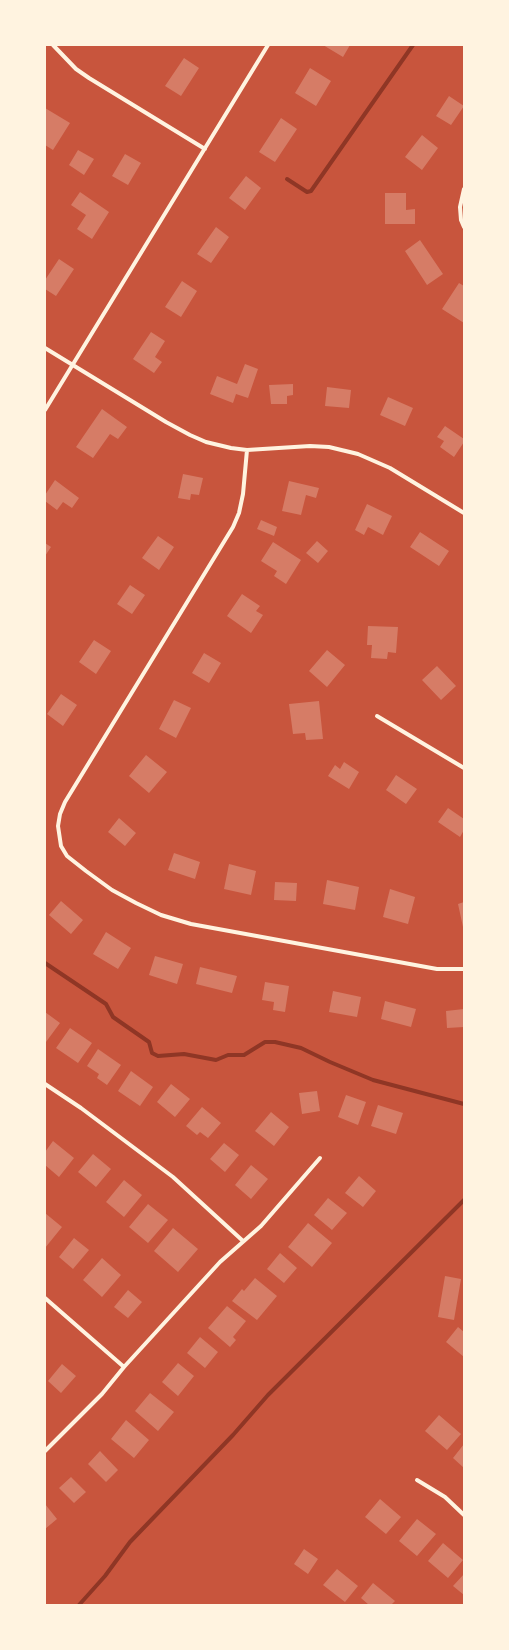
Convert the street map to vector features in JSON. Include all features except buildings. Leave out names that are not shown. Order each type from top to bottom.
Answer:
[{"type":"street","points":[[53,45],[76,69],[88,78],[205,149]]},
{"type":"street","points":[[45,410],[268,45]]},
{"type":"street","points":[[464,189],[460,207],[461,220],[464,227]]},
{"type":"street","points":[[45,348],[166,422],[206,442],[230,448],[247,450],[310,446],[329,447],[358,454],[390,468],[464,512]]},
{"type":"street","points":[[247,450],[244,494],[239,513],[233,527],[65,802],[60,814],[58,826],[61,846],[67,856],[112,890],[161,915],[191,924],[437,969],[464,969]]},
{"type":"street","points":[[377,716],[464,768]]},
{"type":"street","points":[[45,1084],[81,1108],[173,1177],[243,1241]]},
{"type":"street","points":[[45,1451],[83,1416],[201,1282],[243,1241],[261,1226],[320,1158]]},
{"type":"street","points":[[45,1298],[124,1368]]},
{"type":"street","points":[[417,1480],[444,1498],[464,1515]]},
{"type":"waterway","points":[[287,179],[307,192],[311,191],[413,45]]},
{"type":"waterway","points":[[45,963],[106,1004],[113,1017],[149,1042],[152,1053],[158,1056],[184,1054],[216,1060],[228,1055],[244,1055],[265,1042],[275,1042],[301,1048],[373,1080],[464,1104]]},
{"type":"waterway","points":[[79,1605],[105,1576],[130,1542],[233,1435],[268,1395],[464,1200]]}]
